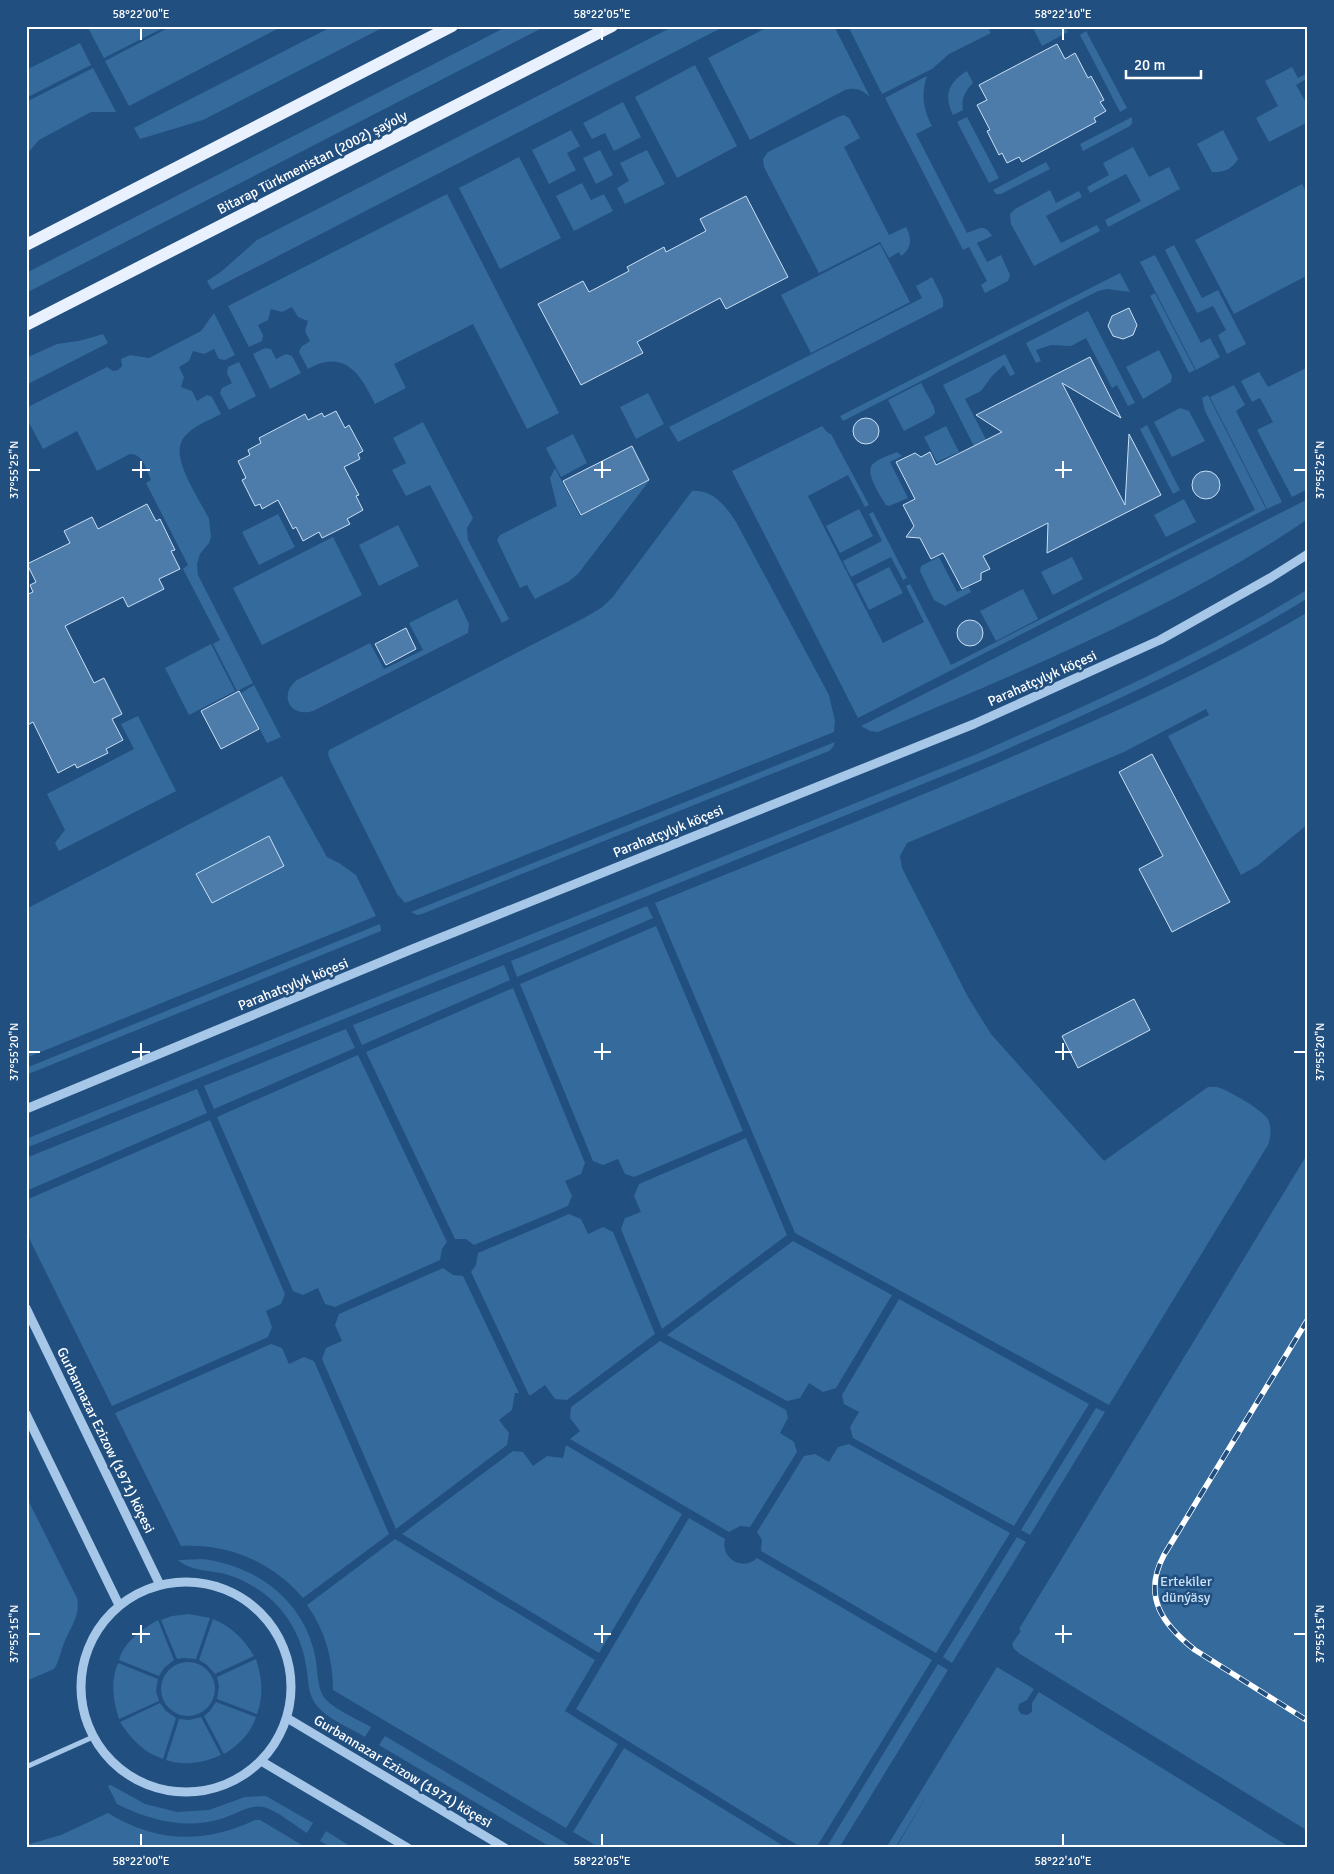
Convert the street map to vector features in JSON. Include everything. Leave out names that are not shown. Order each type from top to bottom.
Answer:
[{"type":"main road","points":[[26,245],[452,26]]},
{"type":"main road","name":"Bitarap Türkmenistan (2002) şaýoly","points":[[26,325],[612,26]]},
{"type":"street","name":"Parahatçylyk köçesi","points":[[26,1109],[410,950],[974,724],[1160,640],[1270,578],[1308,554]]},
{"type":"street","name":"Gurbannazar Ezizow (1971) köçesi","points":[[26,1308],[160,1585]]},
{"type":"street","points":[[26,1414],[119,1605]]},
{"type":"street","points":[[189,1582],[221,1588],[249,1603],[272,1626],[286,1654],[292,1686],[287,1718],[277,1741],[261,1761],[235,1780],[205,1790],[174,1792],[143,1783],[116,1766],[93,1737],[84,1715],[81,1686],[86,1656],[98,1629],[119,1605],[136,1594],[160,1585],[189,1582]]},
{"type":"street","name":"Gurbannazar Ezizow (1971) köçesi","points":[[287,1718],[505,1848]]},
{"type":"street","points":[[26,1767],[93,1737]]},
{"type":"street","points":[[261,1761],[408,1848]]},
{"type":"green space","points":[[87,26],[283,26],[129,106],[105,61],[166,29],[165,27],[104,58]]},
{"type":"green space","points":[[333,26],[386,26],[203,120],[140,139],[134,128]]},
{"type":"green space","points":[[508,26],[546,26],[26,293],[26,273]]},
{"type":"green space","points":[[674,26],[725,26],[212,290],[207,281],[222,271],[257,240]]},
{"type":"green space","points":[[770,26],[834,26],[870,97],[859,90],[845,90],[750,140],[708,58]]},
{"type":"green space","points":[[853,26],[987,26],[991,33],[949,54],[932,69],[882,94],[849,28]]},
{"type":"green space","points":[[1032,26],[1064,26],[1068,32],[1042,46]]},
{"type":"green space","points":[[1086,31],[1127,108],[1120,112],[1080,35]]},
{"type":"green space","points":[[80,43],[91,65],[26,98],[26,70]]},
{"type":"green space","points":[[695,65],[737,146],[677,178],[635,97]]},
{"type":"green space","points":[[1292,67],[1298,78],[1308,73],[1308,78],[1296,85],[1308,106],[1308,122],[1269,142],[1256,118],[1278,106],[1265,81]]},
{"type":"green space","points":[[93,68],[116,112],[91,112],[39,140],[26,155],[26,102]]},
{"type":"green space","points":[[967,71],[973,83],[964,95],[963,110],[953,115],[948,95],[952,84]]},
{"type":"green space","points":[[927,76],[924,101],[932,126],[916,134],[967,233],[981,228],[986,229],[992,236],[977,243],[987,262],[1001,255],[1010,275],[1008,281],[985,293],[981,285],[987,281],[969,247],[963,250],[885,98]]},
{"type":"green space","points":[[623,102],[641,137],[614,151],[605,133],[592,139],[583,123]]},
{"type":"green space","points":[[844,115],[849,118],[860,138],[844,147],[889,235],[906,227],[910,243],[905,253],[901,256],[899,252],[889,258],[880,242],[819,273],[764,167],[763,159],[768,152]]},
{"type":"green space","points":[[967,117],[999,178],[989,183],[957,122]]},
{"type":"green space","points":[[1132,117],[1130,126],[1083,151],[1080,144]]},
{"type":"green space","points":[[571,130],[580,146],[567,153],[576,170],[549,184],[532,150]]},
{"type":"green space","points":[[1223,130],[1238,159],[1227,170],[1212,172],[1197,144]]},
{"type":"green space","points":[[1133,147],[1149,177],[1169,167],[1180,189],[1108,227],[1105,220],[1141,201],[1126,174],[1090,193],[1087,187],[1109,175],[1103,163]]},
{"type":"green space","points":[[600,150],[613,175],[596,184],[583,158]]},
{"type":"green space","points":[[647,150],[665,184],[625,204],[617,188],[629,181],[620,163]]},
{"type":"green space","points":[[519,157],[561,238],[500,269],[459,188]]},
{"type":"green space","points":[[1046,162],[1050,169],[1001,194],[996,194],[993,190]]},
{"type":"green space","points":[[582,183],[591,200],[604,194],[613,211],[574,231],[556,196]]},
{"type":"green space","points":[[1302,184],[1308,195],[1308,275],[1234,314],[1195,240]]},
{"type":"green space","points":[[1050,190],[1056,203],[1079,191],[1082,197],[1046,216],[1061,243],[1097,225],[1100,231],[1034,266],[1011,224],[1010,214],[1015,209]]},
{"type":"green space","points":[[447,194],[559,413],[527,429],[473,324],[394,364],[406,388],[375,404],[364,383],[350,368],[342,363],[321,363],[308,369],[299,352],[301,347],[310,341],[305,331],[308,321],[298,317],[292,307],[282,312],[271,309],[268,320],[258,325],[263,335],[262,341],[249,347],[228,306]]},
{"type":"green space","points":[[880,244],[910,302],[811,353],[781,295]]},
{"type":"green space","points":[[1174,245],[1202,298],[1218,290],[1246,344],[1227,354],[1218,335],[1226,330],[1213,306],[1197,313],[1165,250]]},
{"type":"green space","points":[[1155,255],[1201,343],[1210,338],[1220,357],[1196,370],[1140,262]]},
{"type":"green space","points":[[1120,273],[1130,292],[1107,289],[1098,291],[843,421],[840,416]]},
{"type":"green space","points":[[932,277],[943,299],[943,307],[678,442],[669,427],[922,298],[916,286]]},
{"type":"green space","points":[[1155,293],[1195,370],[1189,373],[1150,296]]},
{"type":"green space","points":[[1088,311],[1135,403],[1128,406],[1117,385],[1112,388],[1086,338],[1071,346],[1051,345],[1036,350],[1041,361],[1036,363],[1026,343]]},
{"type":"green space","points":[[214,313],[235,355],[225,360],[219,359],[214,349],[204,354],[193,351],[189,361],[179,367],[184,377],[181,387],[192,391],[197,401],[207,395],[212,397],[221,414],[188,433],[181,443],[180,451],[184,471],[209,519],[211,537],[209,543],[200,554],[197,564],[198,575],[253,683],[237,691],[213,644],[220,640],[183,569],[188,565],[146,483],[151,480],[141,459],[134,454],[130,454],[97,471],[77,431],[43,449],[26,417],[26,408],[107,367],[113,371],[118,370],[122,366],[121,359],[130,355],[149,358],[201,331]]},
{"type":"green space","points":[[103,334],[108,343],[26,385],[26,358],[57,344],[79,341]]},
{"type":"green space","points":[[265,348],[271,349],[276,359],[286,354],[292,356],[301,373],[270,389],[253,354]]},
{"type":"green space","points":[[1159,350],[1172,376],[1171,382],[1143,399],[1126,367]]},
{"type":"green space","points":[[1005,354],[1015,374],[1010,376],[1004,365],[992,376],[981,391],[965,399],[991,449],[979,456],[943,385]]},
{"type":"green space","points":[[239,362],[256,396],[229,410],[220,393],[222,388],[232,383],[227,373],[228,367]]},
{"type":"green space","points":[[1308,367],[1308,489],[1292,497],[1257,430],[1273,422],[1260,398],[1252,402],[1241,381],[1259,372],[1268,387]]},
{"type":"green space","points":[[921,383],[934,407],[935,413],[904,431],[888,400]]},
{"type":"green space","points":[[1234,385],[1245,405],[1236,411],[1282,502],[1267,509],[1210,397]]},
{"type":"green space","points":[[648,393],[664,424],[636,439],[620,407]]},
{"type":"green space","points":[[1208,395],[1266,509],[858,718],[732,471],[822,426],[831,434],[869,505],[865,507],[848,475],[808,496],[883,643],[924,622],[906,586],[910,584],[951,665],[1255,510],[1205,411],[1202,398]]},
{"type":"green space","points":[[1180,408],[1189,411],[1205,441],[1172,457],[1154,422]]},
{"type":"green space","points":[[423,422],[473,518],[467,528],[468,540],[509,619],[502,623],[430,485],[406,496],[392,470],[406,463],[393,438]]},
{"type":"green space","points":[[1147,425],[1180,490],[1173,494],[1140,429]]},
{"type":"green space","points":[[946,426],[959,452],[937,462],[924,437]]},
{"type":"green space","points":[[573,434],[587,463],[561,477],[546,448]]},
{"type":"green space","points":[[897,452],[902,456],[890,462],[908,498],[889,506],[886,505],[874,485],[870,469],[877,461]]},
{"type":"green space","points":[[555,468],[580,516],[649,481],[578,574],[568,582],[535,599],[527,585],[520,588],[497,540],[500,535],[557,506],[550,478]]},
{"type":"green space","points":[[692,491],[706,493],[718,500],[736,522],[829,695],[835,721],[834,732],[405,903],[397,894],[330,760],[329,750],[601,608],[612,598]]},
{"type":"green space","points":[[1184,499],[1196,522],[1166,537],[1154,515]]},
{"type":"green space","points":[[1308,499],[1308,519],[1205,582],[1152,610],[1044,661],[878,732],[870,731],[861,726]]},
{"type":"green space","points":[[859,509],[873,536],[840,553],[826,526]]},
{"type":"green space","points":[[873,512],[907,578],[903,580],[891,557],[851,577],[843,561],[882,541],[869,514]]},
{"type":"green space","points":[[278,514],[295,547],[259,565],[242,532]]},
{"type":"green space","points":[[398,525],[419,566],[379,586],[359,545]]},
{"type":"green space","points":[[333,537],[362,595],[262,645],[233,588]]},
{"type":"green space","points":[[939,557],[957,592],[969,587],[971,592],[945,606],[934,600],[920,571],[921,566]]},
{"type":"green space","points":[[1072,557],[1083,579],[1053,595],[1041,572]]},
{"type":"green space","points":[[889,567],[903,593],[869,610],[856,584]]},
{"type":"green space","points":[[1023,589],[1038,619],[996,641],[980,611]]},
{"type":"green space","points":[[1308,589],[1308,598],[1189,664],[1148,685],[982,760],[26,1148],[26,1139],[979,753],[1146,677],[1269,613]]},
{"type":"green space","points":[[457,599],[469,624],[468,633],[313,711],[298,711],[289,704],[288,692],[297,680],[370,643],[384,669],[423,650],[409,623]]},
{"type":"green space","points":[[1308,612],[1308,824],[1257,866],[1241,875],[1168,736],[1209,715],[1206,709],[1124,752],[907,843],[900,856],[902,868],[968,997],[991,1034],[1104,1161],[1208,1087],[1218,1087],[1237,1096],[1264,1114],[1269,1121],[1270,1138],[1268,1145],[1109,1405],[795,1233],[655,903],[903,803],[1083,726],[1213,664]]},
{"type":"green space","points":[[211,644],[235,691],[189,715],[165,668]]},
{"type":"green space","points":[[254,685],[281,737],[267,743],[241,693]]},
{"type":"green space","points":[[138,716],[176,791],[59,851],[55,843],[65,830],[47,794],[134,749],[121,724]]},
{"type":"green space","points":[[835,742],[829,751],[422,914],[417,915],[411,912]]},
{"type":"green space","points":[[282,776],[327,857],[356,875],[376,916],[26,1058],[26,909]]},
{"type":"green space","points":[[647,906],[653,918],[517,977],[511,961]]},
{"type":"green space","points":[[380,924],[381,931],[26,1075],[26,1068]]},
{"type":"green space","points":[[656,926],[743,1131],[634,1177],[625,1174],[618,1159],[603,1165],[593,1161],[520,984]]},
{"type":"green space","points":[[504,965],[510,980],[362,1045],[353,1025]]},
{"type":"green space","points":[[513,988],[585,1163],[581,1174],[565,1181],[572,1196],[568,1206],[474,1245],[466,1239],[455,1239],[366,1052]]},
{"type":"green space","points":[[346,1029],[355,1048],[214,1109],[204,1086]]},
{"type":"green space","points":[[358,1055],[447,1242],[442,1249],[440,1260],[335,1307],[325,1304],[318,1288],[303,1295],[293,1291],[217,1117]]},
{"type":"green space","points":[[197,1089],[207,1113],[26,1191],[26,1158]]},
{"type":"green space","points":[[210,1120],[285,1294],[281,1304],[266,1311],[272,1327],[268,1337],[112,1406],[26,1232],[26,1200]]},
{"type":"green space","points":[[746,1138],[787,1235],[662,1329],[621,1229],[625,1218],[641,1212],[634,1196],[639,1184]]},
{"type":"green space","name":"Ertekiler dünýäsy","points":[[1308,1153],[1308,1831],[1020,1654],[1014,1649],[1012,1644],[1021,1631],[1019,1629]]},
{"type":"green space","points":[[569,1214],[581,1219],[588,1234],[603,1227],[613,1232],[655,1334],[567,1400],[555,1399],[545,1385],[529,1395],[471,1272],[476,1265],[478,1253]]},
{"type":"green space","points":[[793,1241],[892,1295],[836,1388],[823,1392],[809,1383],[800,1398],[787,1401],[667,1335]]},
{"type":"green space","points":[[443,1268],[453,1275],[463,1276],[519,1393],[515,1393],[512,1410],[499,1420],[509,1433],[507,1445],[396,1529],[322,1359],[326,1348],[342,1341],[335,1325],[339,1314]]},
{"type":"green space","points":[[899,1299],[1089,1404],[1014,1526],[853,1438],[850,1427],[859,1412],[844,1404],[842,1395]]},
{"type":"green space","points":[[660,1341],[786,1410],[788,1418],[780,1433],[794,1442],[797,1452],[750,1527],[740,1526],[729,1532],[570,1439],[580,1431],[570,1418],[571,1407]]},
{"type":"green space","points":[[271,1344],[282,1348],[289,1364],[304,1357],[314,1361],[389,1534],[303,1598],[277,1574],[248,1557],[216,1548],[181,1546],[115,1413]]},
{"type":"green space","points":[[1096,1408],[1105,1412],[1030,1535],[1021,1530]]},
{"type":"green space","points":[[849,1444],[1010,1533],[936,1653],[761,1551],[762,1540],[757,1532],[804,1456],[815,1454],[829,1462],[838,1447]]},
{"type":"green space","points":[[566,1445],[682,1514],[599,1653],[402,1534],[513,1451],[523,1452],[533,1466],[547,1456],[563,1458]]},
{"type":"green space","points":[[26,1496],[77,1598],[78,1610],[54,1669],[26,1681]]},
{"type":"green space","points":[[689,1518],[725,1539],[724,1546],[726,1552],[734,1561],[745,1564],[757,1558],[932,1660],[816,1848],[802,1848],[576,1709]]},
{"type":"green space","points":[[1017,1537],[1026,1542],[952,1663],[943,1657]]},
{"type":"green space","points":[[395,1539],[595,1660],[565,1711],[618,1744],[566,1828],[333,1690],[333,1678],[327,1645],[319,1624],[307,1605]]},
{"type":"green space","points":[[203,1559],[222,1563],[258,1577],[287,1600],[308,1632],[314,1651],[319,1685],[323,1696],[338,1709],[371,1727],[365,1737],[325,1714],[312,1699],[299,1640],[291,1623],[274,1602],[245,1582],[225,1574],[194,1568],[178,1560]]},
{"type":"green space","points":[[189,1614],[210,1618],[196,1659],[177,1659],[161,1620],[172,1616]]},
{"type":"green space","points":[[213,1619],[237,1634],[254,1656],[215,1674],[207,1665],[199,1660]]},
{"type":"green space","points":[[158,1620],[174,1660],[164,1668],[159,1676],[119,1660],[121,1653],[129,1642]]},
{"type":"green space","points":[[256,1659],[261,1687],[261,1700],[257,1714],[217,1699],[219,1686],[217,1677]]},
{"type":"green space","points":[[188,1662],[198,1664],[207,1670],[213,1679],[215,1689],[213,1699],[207,1708],[198,1714],[188,1716],[178,1714],[169,1708],[163,1699],[161,1689],[163,1679],[169,1670],[178,1664]]},
{"type":"green space","points":[[118,1663],[158,1679],[156,1691],[159,1701],[119,1719],[113,1691]]},
{"type":"green space","points":[[938,1664],[948,1670],[839,1848],[826,1848]]},
{"type":"green space","points":[[997,1667],[1034,1689],[1027,1700],[1019,1704],[1018,1709],[1021,1714],[1027,1715],[1032,1712],[1032,1703],[1039,1692],[1291,1848],[896,1848],[930,1790],[895,1848],[886,1848]]},
{"type":"green space","points":[[216,1702],[256,1717],[243,1739],[224,1754],[204,1716]]},
{"type":"green space","points":[[160,1703],[166,1711],[176,1718],[163,1759],[149,1753],[138,1744],[120,1722]]},
{"type":"green space","points":[[201,1717],[221,1755],[194,1763],[166,1760],[179,1719],[189,1720]]},
{"type":"green space","points":[[385,1736],[574,1848],[552,1848],[379,1745]]},
{"type":"green space","points":[[624,1748],[787,1848],[600,1848],[573,1832]]},
{"type":"green space","points":[[111,1785],[145,1804],[177,1812],[209,1810],[245,1797],[266,1796],[313,1823],[307,1833],[275,1812],[259,1806],[210,1822],[169,1822],[143,1815],[117,1804],[108,1786]]},
{"type":"green space","points":[[108,1813],[144,1830],[181,1837],[217,1833],[260,1820],[307,1848],[26,1848],[26,1845],[61,1835]]},
{"type":"green space","points":[[326,1831],[353,1848],[332,1848],[320,1841]]},
{"type":"building","points":[[1057,44],[1065,59],[1075,53],[1088,78],[1091,76],[1104,100],[1100,102],[1106,111],[1094,118],[1096,122],[1022,162],[1019,157],[1007,163],[1002,153],[999,155],[987,131],[990,130],[977,105],[987,100],[979,85]]},
{"type":"building","points":[[746,196],[788,277],[726,309],[720,298],[637,342],[643,353],[581,385],[538,304],[583,281],[589,292],[629,271],[627,267],[664,247],[666,252],[706,231],[700,219]]},
{"type":"building","points":[[1129,308],[1137,325],[1133,335],[1123,339],[1113,336],[1108,326],[1112,316]]},
{"type":"building","points":[[1090,357],[1121,418],[1062,383],[1125,505],[1129,434],[1161,495],[1047,553],[1048,523],[983,556],[990,569],[981,573],[981,580],[962,589],[943,553],[931,559],[920,538],[906,537],[914,526],[903,505],[915,499],[896,462],[915,453],[921,457],[930,452],[936,465],[1002,432],[976,415]]},
{"type":"building","points":[[336,411],[345,428],[349,425],[363,451],[358,454],[360,459],[344,467],[359,495],[356,496],[363,510],[347,519],[350,524],[322,538],[319,532],[303,541],[296,527],[293,529],[278,500],[262,509],[260,504],[255,506],[242,480],[246,478],[238,461],[250,455],[248,450],[261,443],[259,438],[305,414],[308,420],[322,413],[324,417]]},
{"type":"building","points":[[866,418],[875,422],[879,431],[875,440],[866,444],[857,440],[853,431],[857,422]]},
{"type":"building","points":[[632,446],[649,480],[581,515],[563,481]]},
{"type":"building","points":[[1206,471],[1216,475],[1220,485],[1216,495],[1206,499],[1196,495],[1192,485],[1196,475]]},
{"type":"building","points":[[147,504],[156,521],[160,519],[175,550],[171,551],[180,569],[159,579],[164,589],[128,607],[123,597],[65,626],[94,683],[104,678],[122,714],[112,719],[123,740],[106,749],[108,753],[77,768],[75,764],[58,773],[33,722],[26,726],[26,595],[33,592],[30,585],[36,582],[27,564],[70,543],[64,531],[92,517],[98,529]]},
{"type":"building","points":[[970,620],[979,624],[983,633],[979,642],[970,646],[961,642],[957,633],[961,624]]},
{"type":"building","points":[[406,628],[416,649],[386,665],[375,644]]},
{"type":"building","points":[[239,691],[259,729],[221,749],[201,711]]},
{"type":"building","points":[[1152,754],[1230,902],[1172,932],[1139,869],[1163,856],[1119,772]]},
{"type":"building","points":[[269,836],[284,866],[212,903],[196,874]]},
{"type":"building","points":[[1134,999],[1150,1030],[1078,1068],[1062,1036]]},
{"type":"railway","points":[[1308,1319],[1164,1555],[1155,1583],[1155,1596],[1159,1608],[1173,1630],[1183,1640],[1195,1650],[1308,1721]]}]
